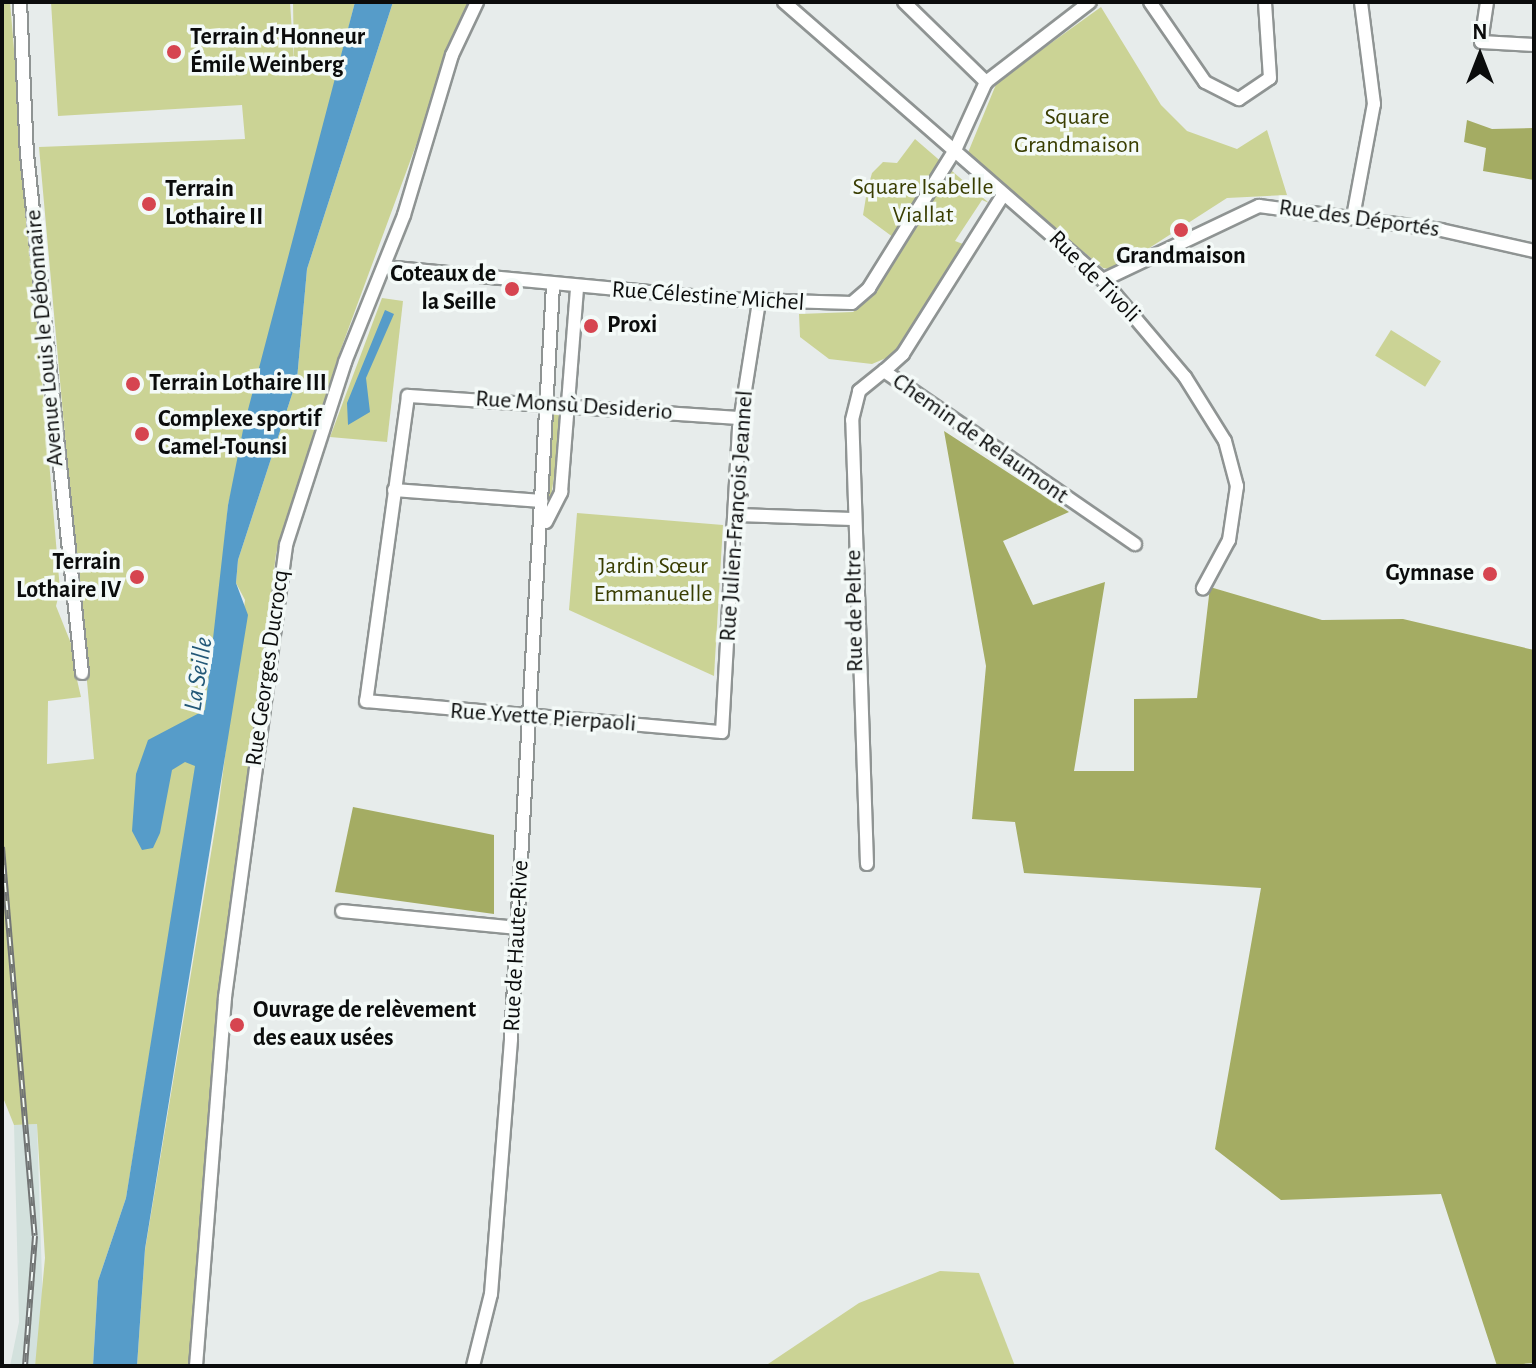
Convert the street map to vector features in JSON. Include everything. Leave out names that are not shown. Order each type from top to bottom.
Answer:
[{"type":"street","name":"Avenue Louis le Débonnaire","points":[[20,2],[28,168],[82,673]]},
{"type":"street","name":"Rue Georges Ducrocq","points":[[196,1366],[219,1060],[273,612],[297,508],[384,267],[452,55],[477,2]]},
{"type":"street","name":"Rue de Tivoli","points":[[784,2],[952,153],[1103,280],[1171,358],[1225,441],[1237,486],[1235,522],[1203,588]]},
{"type":"street","points":[[904,2],[986,82],[1090,2]]},
{"type":"street","points":[[1150,2],[1205,82],[1239,99],[1270,78],[1265,2]]},
{"type":"street","points":[[1353,217],[1374,104],[1361,2]]},
{"type":"street","points":[[1487,2],[1481,42],[1534,45]]},
{"type":"street","name":"Rue Célestine Michel","points":[[384,267],[553,285],[838,306],[860,298],[952,153],[986,82]]},
{"type":"street","name":"Chemin de Relaumont","points":[[1003,195],[903,354],[884,371],[1135,544]]},
{"type":"street","name":"Rue des Déportés","points":[[1103,280],[1245,209],[1353,217],[1534,251]]},
{"type":"street","name":"Rue de Haute-Rive","points":[[546,522],[536,500],[553,285]]},
{"type":"street","name":"Rue de Haute-Rive","points":[[473,1366],[491,1294],[546,522],[557,502],[577,287]]},
{"type":"street","name":"Rue Julien-François Jeannel","points":[[722,732],[737,515],[740,418],[759,302]]},
{"type":"street","name":"Rue de Peltre","points":[[867,864],[853,519],[854,401],[884,371]]},
{"type":"street","name":"Rue Monsù Desiderio","points":[[394,490],[408,396],[740,418]]},
{"type":"street","points":[[394,490],[557,502]]},
{"type":"street","name":"Rue Yvette Pierpaoli","points":[[394,490],[366,701],[722,732]]},
{"type":"street","points":[[737,515],[853,519]]},
{"type":"street","points":[[342,911],[517,928]]},
{"type":"shaded area","points":[[37,1124],[43,1310],[35,1366],[10,1366],[19,1322],[14,1125]]},
{"type":"green space","points":[[2,2],[10,2],[60,590],[56,606],[82,671],[75,671],[81,697],[48,701],[47,764],[94,759],[39,147],[245,139],[242,105],[58,116],[51,2],[290,2],[294,62],[293,2],[355,2],[228,505],[213,669],[126,1198],[98,1281],[93,1366],[35,1366],[45,1258],[37,1124],[14,1125],[2,1095]]},
{"type":"green space","points":[[393,2],[468,4],[338,357],[276,554],[209,1099],[189,1366],[137,1366],[145,1250],[218,811],[245,600],[236,583],[238,560],[297,379],[307,269]]},
{"type":"green space","name":"Square Grandmaison","points":[[1101,7],[1161,105],[1187,131],[1237,149],[1267,130],[1287,195],[1227,198],[1115,270],[1103,268],[967,155],[997,82]]},
{"type":"green space","points":[[1467,120],[1492,129],[1534,128],[1534,180],[1483,171],[1486,148],[1464,142]]},
{"type":"green space","name":"Square Isabelle Viallat","points":[[915,139],[989,203],[982,200],[955,241],[963,244],[956,261],[898,353],[872,364],[829,359],[800,337],[799,314],[853,312],[871,298],[901,243],[863,215],[867,191],[872,173],[883,162],[897,163]]},
{"type":"green space","points":[[382,298],[403,301],[387,442],[330,437]]},
{"type":"green space","points":[[1391,330],[1441,361],[1425,387],[1375,355]]},
{"type":"green space","points":[[548,413],[563,416],[551,497],[545,497]]},
{"type":"green space","points":[[944,431],[1069,512],[1003,541],[1033,605],[1105,582],[1074,771],[1134,771],[1134,699],[1197,698],[1210,587],[1322,620],[1403,619],[1534,650],[1534,1363],[1497,1366],[1441,1194],[1281,1200],[1215,1149],[1261,888],[1024,873],[1015,822],[972,819],[986,666]]},
{"type":"green space","name":"Jardin Sœur Emmanuelle","points":[[577,513],[723,525],[714,676],[569,610]]},
{"type":"green space","points":[[353,807],[494,835],[494,914],[335,892]]},
{"type":"green space","points":[[940,1271],[979,1273],[1015,1366],[765,1366],[859,1303]]},
{"type":"water","points":[[355,2],[393,2],[307,269],[297,379],[238,560],[236,583],[248,615],[145,1249],[137,1366],[93,1366],[98,1281],[126,1198],[195,766],[185,762],[172,770],[160,833],[153,848],[142,850],[132,831],[136,774],[148,740],[205,710],[228,505],[244,425]]},
{"type":"water","points":[[385,310],[394,314],[366,378],[370,412],[348,425],[347,403]]},
{"type":"railway","points":[[2,847],[35,1236],[25,1366]]},
{"type":"place","name":"Terrain d'Honneur Émile Weinberg","points":[[174,52]]},
{"type":"place","name":"Terrain Lothaire II","points":[[149,204]]},
{"type":"place","name":"Grandmaison","points":[[1181,230]]},
{"type":"place","name":"Coteaux de la Seille","points":[[512,289]]},
{"type":"place","name":"Proxi","points":[[591,326]]},
{"type":"place","name":"Terrain Lothaire III","points":[[133,384]]},
{"type":"place","name":"Complexe sportif Camel-Tounsi","points":[[142,434]]},
{"type":"place","name":"Gymnase","points":[[1490,574]]},
{"type":"place","name":"Terrain Lothaire IV","points":[[137,577]]},
{"type":"place","name":"Ouvrage de relèvement des eaux usées","points":[[237,1025]]},
{"type":"water label","name":"La Seille","points":[[199,674]]}]
